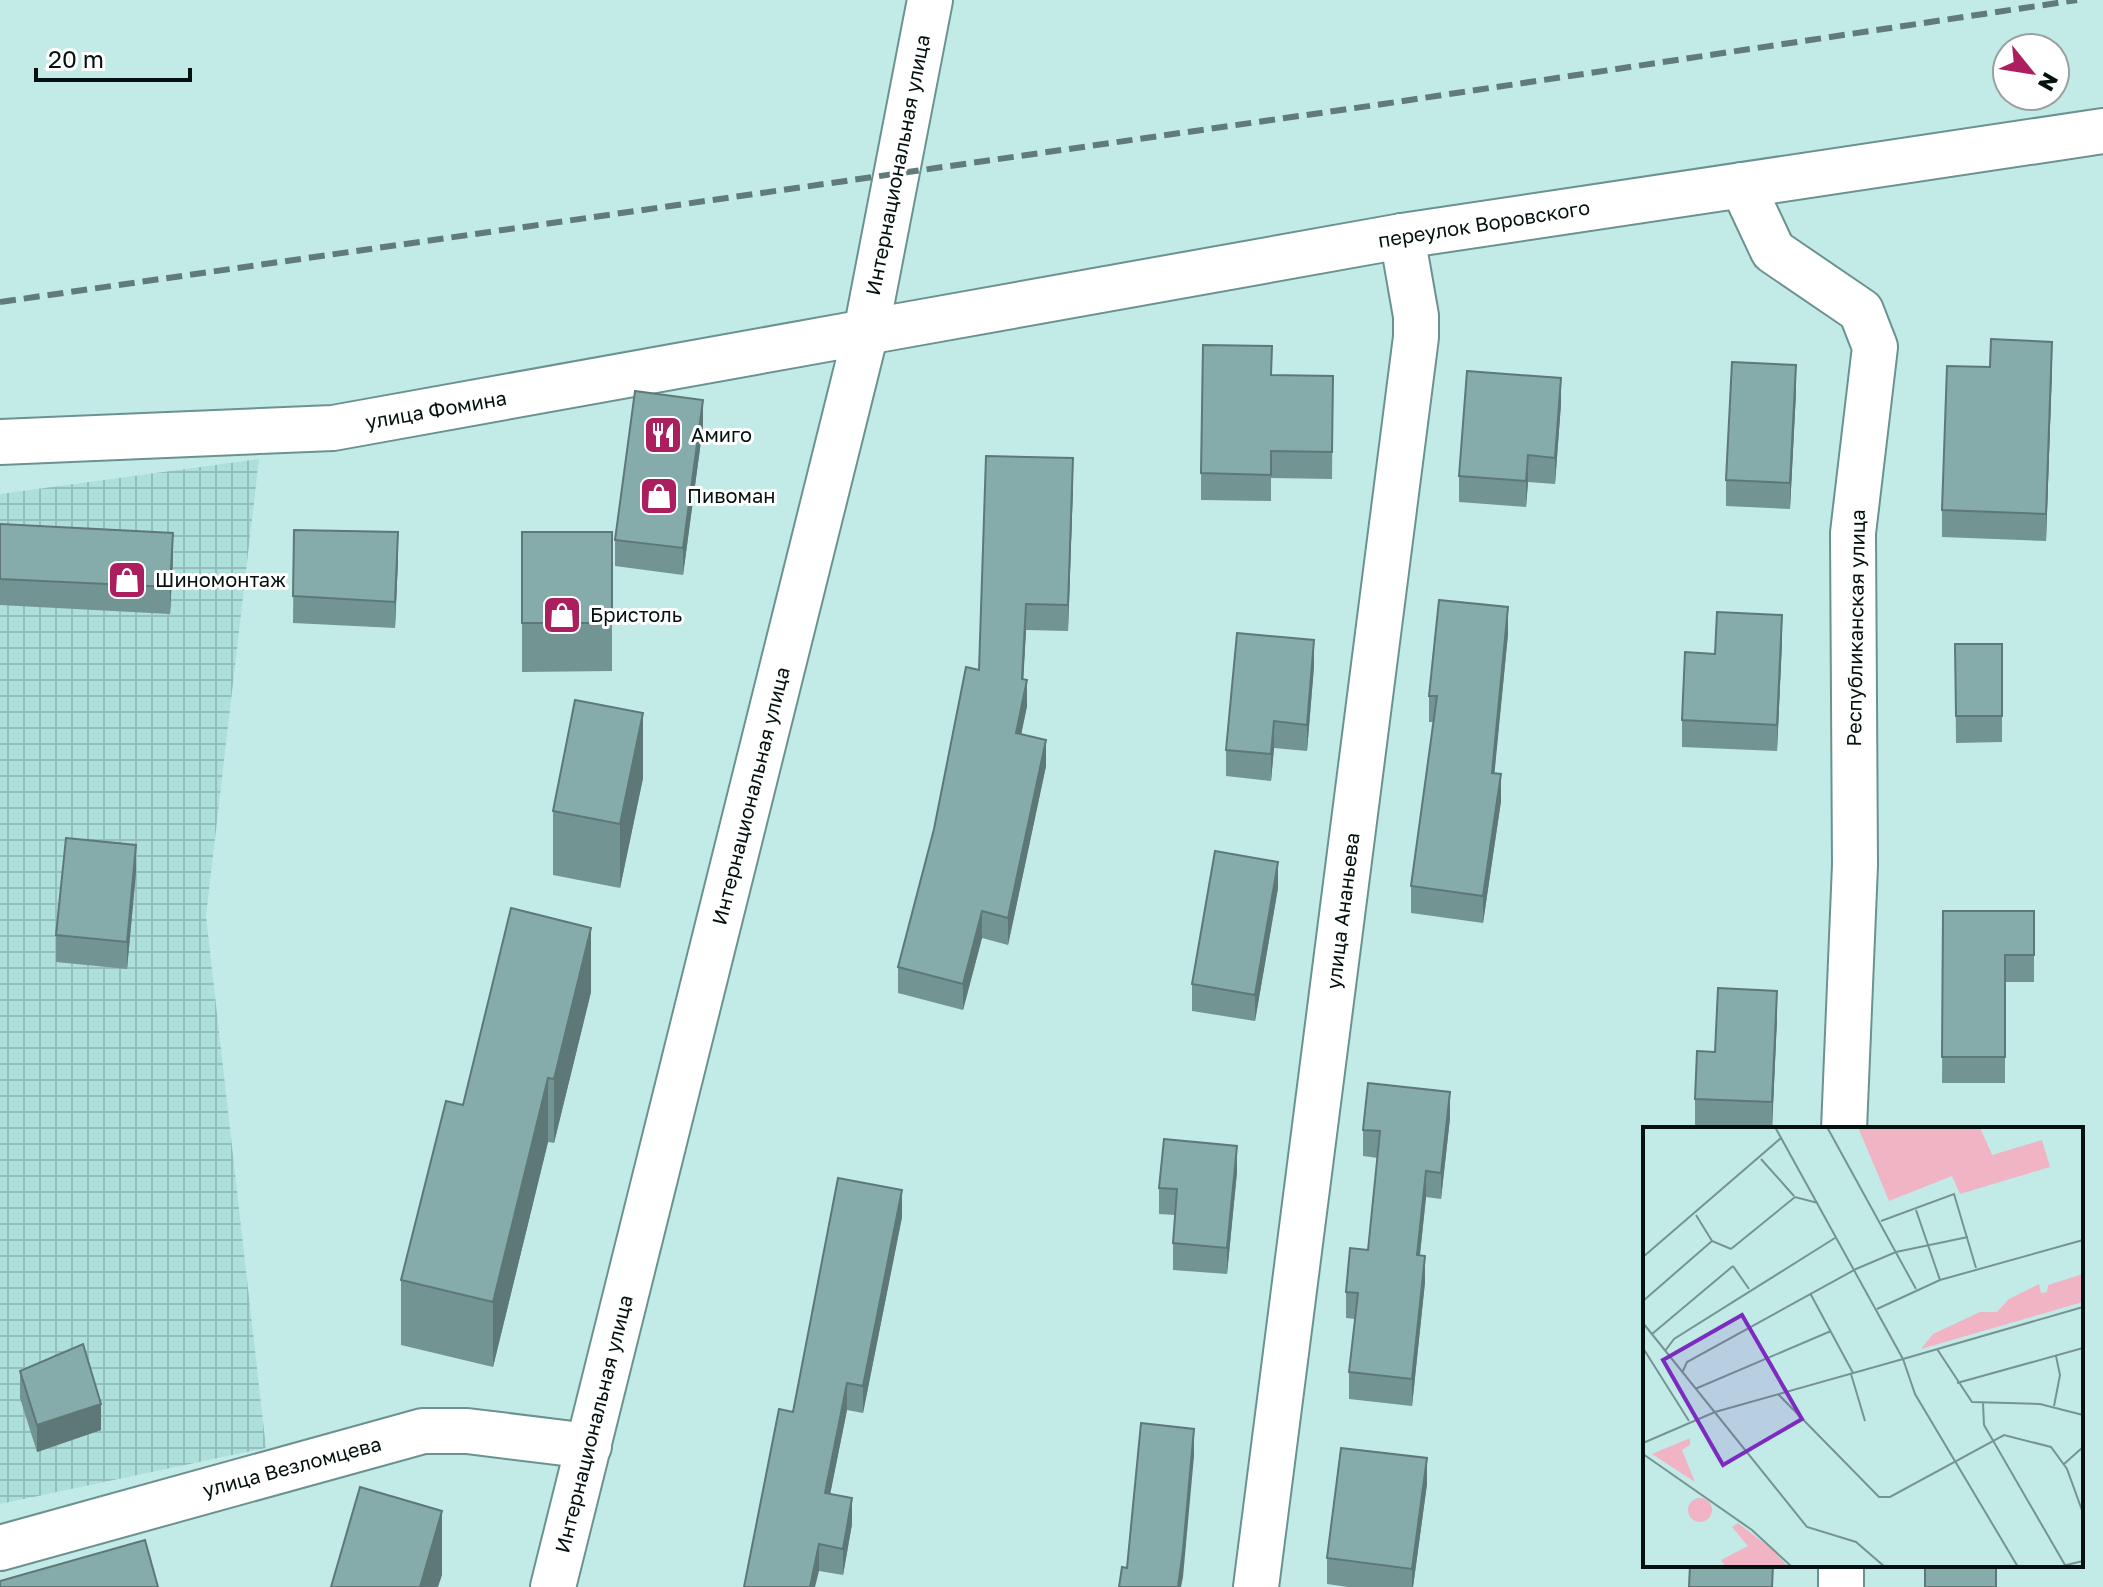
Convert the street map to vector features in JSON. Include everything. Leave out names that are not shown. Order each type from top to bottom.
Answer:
[{"type":"street","name":"Интернациональная улица","points":[[553,1587],[866,332],[930,0]]},
{"type":"street","name":"переулок Воровского","points":[[866,332],[1402,236],[2103,131]]},
{"type":"street","name":"Республиканская улица","points":[[1742,185],[1773,251],[1861,311],[1875,347],[1853,533],[1855,865],[1844,1127]]},
{"type":"street","name":"улица Ананьева","points":[[1256,1587],[1416,337],[1416,316],[1402,236]]},
{"type":"street","name":"улица Фомина","points":[[0,442],[333,428],[866,332]]},
{"type":"street","name":"улица Везломцева","points":[[0,1548],[423,1431],[467,1431],[589,1446]]},
{"type":"shaded area","points":[[259,459],[206,916],[266,1448],[0,1504],[0,494]]},
{"type":"building","points":[[1991,339],[2052,342],[2046,514],[1942,510],[1947,366],[1990,367]]},
{"type":"building","points":[[1203,345],[1272,346],[1271,375],[1333,376],[1332,452],[1271,451],[1271,475],[1201,473]]},
{"type":"building","points":[[1732,362],[1796,365],[1790,483],[1726,480]]},
{"type":"building","points":[[1467,371],[1561,378],[1555,458],[1528,455],[1526,481],[1459,476]]},
{"type":"building","name":"Пивоман","points":[[635,391],[703,400],[683,548],[615,540]]},
{"type":"building","points":[[986,456],[1073,458],[1068,605],[1026,604],[1022,679],[1027,680],[1016,733],[1046,740],[1008,918],[982,911],[963,984],[898,967],[934,829],[966,667],[979,670]]},
{"type":"building","points":[[0,524],[173,533],[170,587],[0,579]]},
{"type":"building","points":[[294,530],[398,532],[395,602],[293,596]]},
{"type":"building","points":[[522,532],[612,532],[612,623],[522,623]]},
{"type":"building","points":[[1439,600],[1508,607],[1492,773],[1501,774],[1483,896],[1411,886],[1437,696],[1429,696]]},
{"type":"building","points":[[1717,612],[1782,615],[1777,725],[1682,720],[1685,652],[1715,654]]},
{"type":"building","points":[[1237,633],[1314,640],[1307,725],[1274,721],[1271,754],[1226,750]]},
{"type":"building","points":[[1955,644],[2002,644],[2002,716],[1956,716]]},
{"type":"building","points":[[575,700],[643,713],[620,824],[553,811]]},
{"type":"building","points":[[66,838],[136,845],[127,942],[56,935]]},
{"type":"building","points":[[1215,851],[1278,862],[1255,995],[1192,984]]},
{"type":"building","points":[[511,908],[591,928],[554,1079],[548,1078],[493,1302],[401,1280],[446,1101],[463,1105]]},
{"type":"building","points":[[1943,911],[2034,911],[2034,955],[2005,955],[2005,1057],[1942,1057]]},
{"type":"building","points":[[1718,988],[1777,991],[1772,1102],[1695,1099],[1697,1051],[1715,1052]]},
{"type":"building","points":[[1368,1083],[1450,1092],[1441,1173],[1426,1171],[1417,1255],[1425,1256],[1412,1379],[1349,1372],[1358,1293],[1346,1292],[1350,1248],[1368,1250],[1380,1131],[1363,1130]]},
{"type":"building","points":[[1164,1139],[1237,1146],[1227,1248],[1173,1243],[1177,1189],[1159,1188]]},
{"type":"building","points":[[838,1178],[902,1190],[863,1386],[847,1383],[825,1493],[852,1498],[843,1549],[819,1544],[810,1587],[744,1587],[779,1409],[793,1412]]},
{"type":"building","points":[[83,1344],[101,1404],[37,1425],[20,1371]]},
{"type":"building","points":[[1141,1423],[1194,1429],[1178,1587],[1119,1587],[1122,1567],[1127,1568]]},
{"type":"building","points":[[1341,1448],[1427,1458],[1412,1569],[1327,1558]]},
{"type":"building","points":[[360,1487],[442,1511],[420,1587],[331,1587]]},
{"type":"building","points":[[145,1540],[158,1587],[0,1587],[0,1581]]},
{"type":"building","points":[[1690,1567],[1773,1567],[1772,1587],[1689,1587]]},
{"type":"building","points":[[1925,1567],[1996,1567],[1996,1587],[1925,1587]]},
{"type":"railway","points":[[0,302],[1383,104],[2077,0]]},
{"type":"place","name":"Амиго","points":[[663,435]]},
{"type":"place","name":"Пивоман","points":[[659,496]]},
{"type":"place","name":"Шиномонтаж","points":[[127,580]]},
{"type":"place","name":"Бристоль","points":[[562,615]]}]
